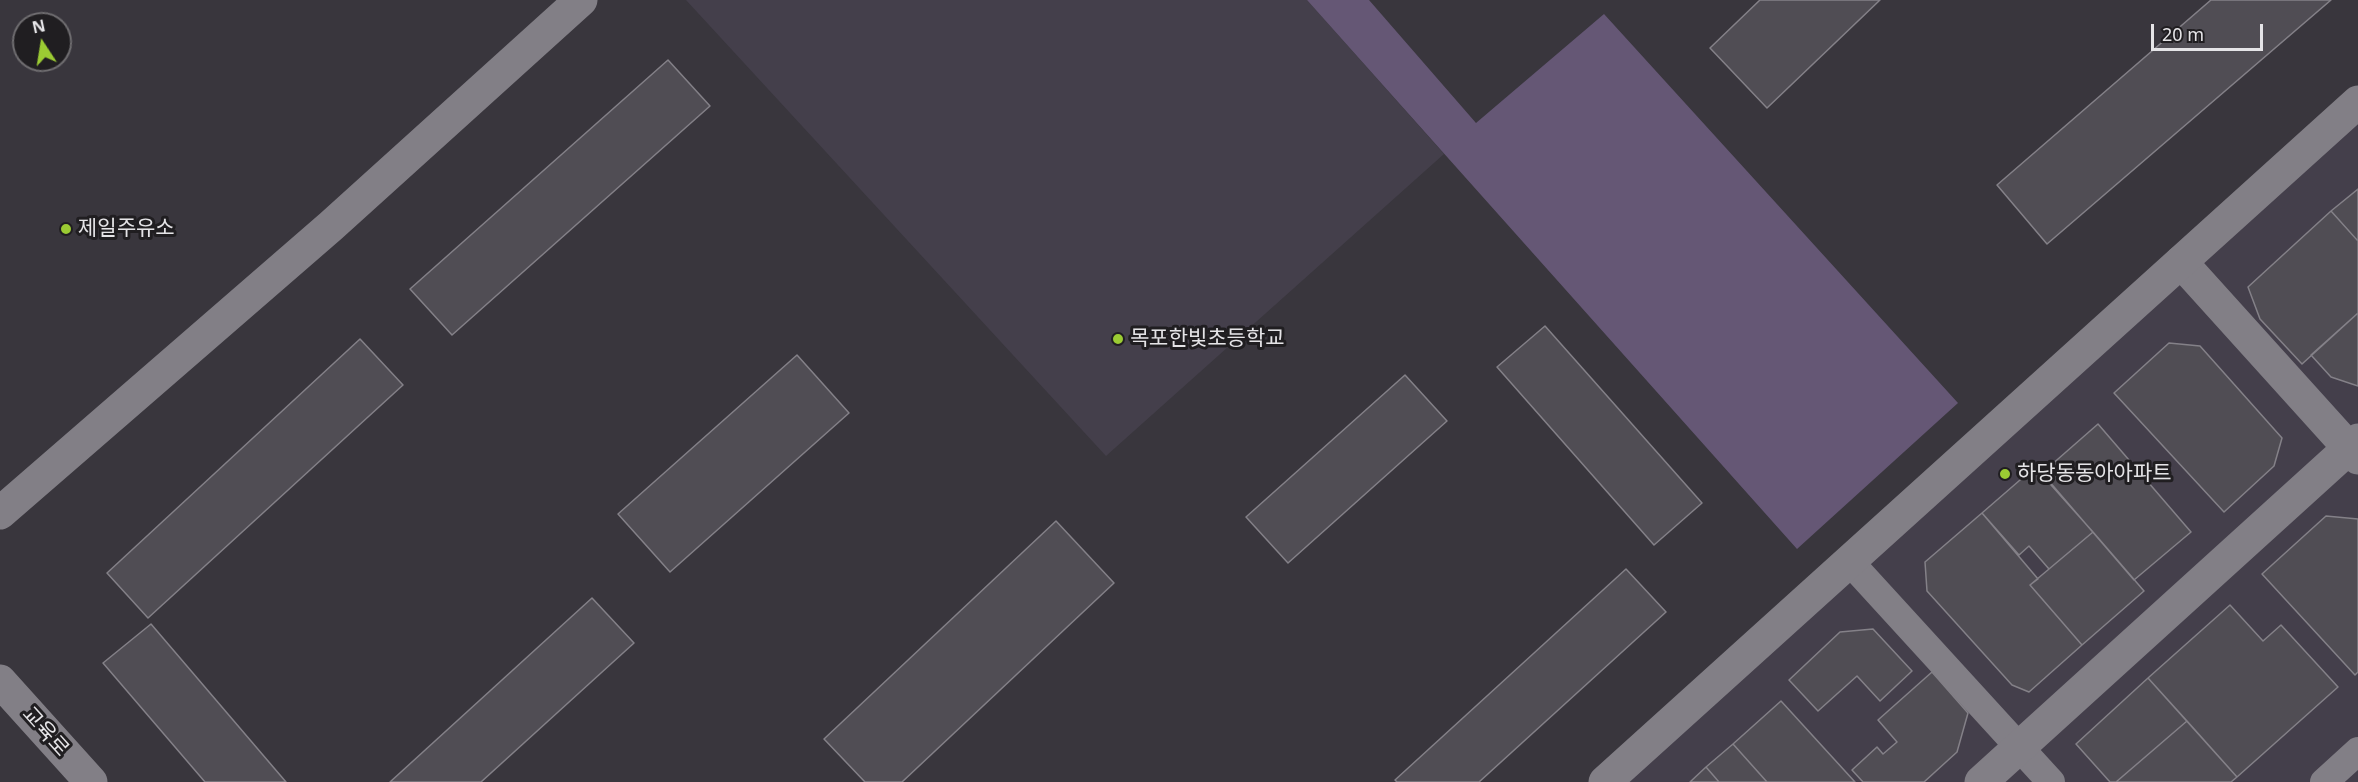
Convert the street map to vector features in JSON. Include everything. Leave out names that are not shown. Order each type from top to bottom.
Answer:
[{"type":"street","points":[[0,513],[331,226],[581,0]]},
{"type":"street","points":[[1605,782],[2358,102]]},
{"type":"street","points":[[1981,782],[2355,449],[2181,262]]},
{"type":"street","points":[[1849,561],[2051,782]]},
{"type":"street","name":"교육로","points":[[0,681],[91,782]]},
{"type":"street","points":[[2324,782],[2358,751]]},
{"type":"shaded area","name":"목포한빛초등학교","points":[[686,0],[1307,0],[1444,154],[1106,456]]},
{"type":"shaded area","points":[[1307,0],[1369,0],[1476,123],[1604,14],[1958,403],[1797,549]]},
{"type":"shaded area","points":[[2358,102],[2358,782],[1605,782]]},
{"type":"building","points":[[1760,0],[1880,0],[1767,108],[1710,48]]},
{"type":"building","points":[[2211,0],[2331,0],[2047,244],[1997,185]]},
{"type":"building","points":[[668,60],[710,106],[452,335],[410,289]]},
{"type":"building","points":[[2358,189],[2358,241],[2331,211]]},
{"type":"building","points":[[2331,211],[2358,241],[2358,313],[2302,364],[2260,319],[2248,287]]},
{"type":"building","points":[[2358,313],[2358,386],[2331,377],[2311,355]]},
{"type":"building","points":[[1545,326],[1702,503],[1654,545],[1497,367]]},
{"type":"building","points":[[360,339],[403,385],[148,618],[107,573]]},
{"type":"building","points":[[2169,343],[2200,346],[2282,438],[2274,466],[2224,512],[2114,393]]},
{"type":"building","points":[[797,355],[849,413],[670,572],[618,514]]},
{"type":"building","points":[[1405,375],[1447,421],[1288,563],[1246,517]]},
{"type":"building","points":[[2098,424],[2191,532],[2134,580],[2042,473]]},
{"type":"building","points":[[2035,467],[2093,532],[2049,569],[2029,546],[2019,555],[1982,513]]},
{"type":"building","points":[[1982,513],[2038,579],[2030,585],[2082,645],[2029,692],[2012,685],[1927,591],[1925,562]]},
{"type":"building","points":[[2326,516],[2358,519],[2358,672],[2355,675],[2262,574]]},
{"type":"building","points":[[1056,521],[1114,583],[902,782],[865,782],[824,739]]},
{"type":"building","points":[[2093,532],[2144,591],[2082,645],[2030,585]]},
{"type":"building","points":[[1626,569],[1666,612],[1479,782],[1397,782],[1395,780]]},
{"type":"building","points":[[592,598],[634,643],[481,782],[390,782]]},
{"type":"building","points":[[2230,605],[2263,641],[2281,625],[2338,687],[2237,777],[2148,678]]},
{"type":"building","points":[[151,624],[286,782],[205,782],[103,663]]},
{"type":"building","points":[[1873,629],[1912,671],[1880,701],[1857,676],[1818,711],[1789,680],[1840,632]]},
{"type":"building","points":[[1932,672],[1968,713],[1957,752],[1924,782],[1863,782],[1852,770],[1877,747],[1883,754],[1897,742],[1878,720]]},
{"type":"building","points":[[2148,678],[2187,721],[2116,782],[2110,782],[2076,744]]},
{"type":"building","points":[[1781,701],[1855,782],[1767,782],[1733,744]]},
{"type":"building","points":[[2187,721],[2237,777],[2231,782],[2116,782]]},
{"type":"building","points":[[1733,744],[1767,782],[1719,782],[1706,767]]},
{"type":"building","points":[[1706,767],[1719,782],[1690,782]]},
{"type":"place","name":"제일주유소","points":[[66,229]]},
{"type":"place","name":"목포한빛초등학교","points":[[1118,339]]},
{"type":"place","name":"하당동동아아파트","points":[[2005,474]]}]
